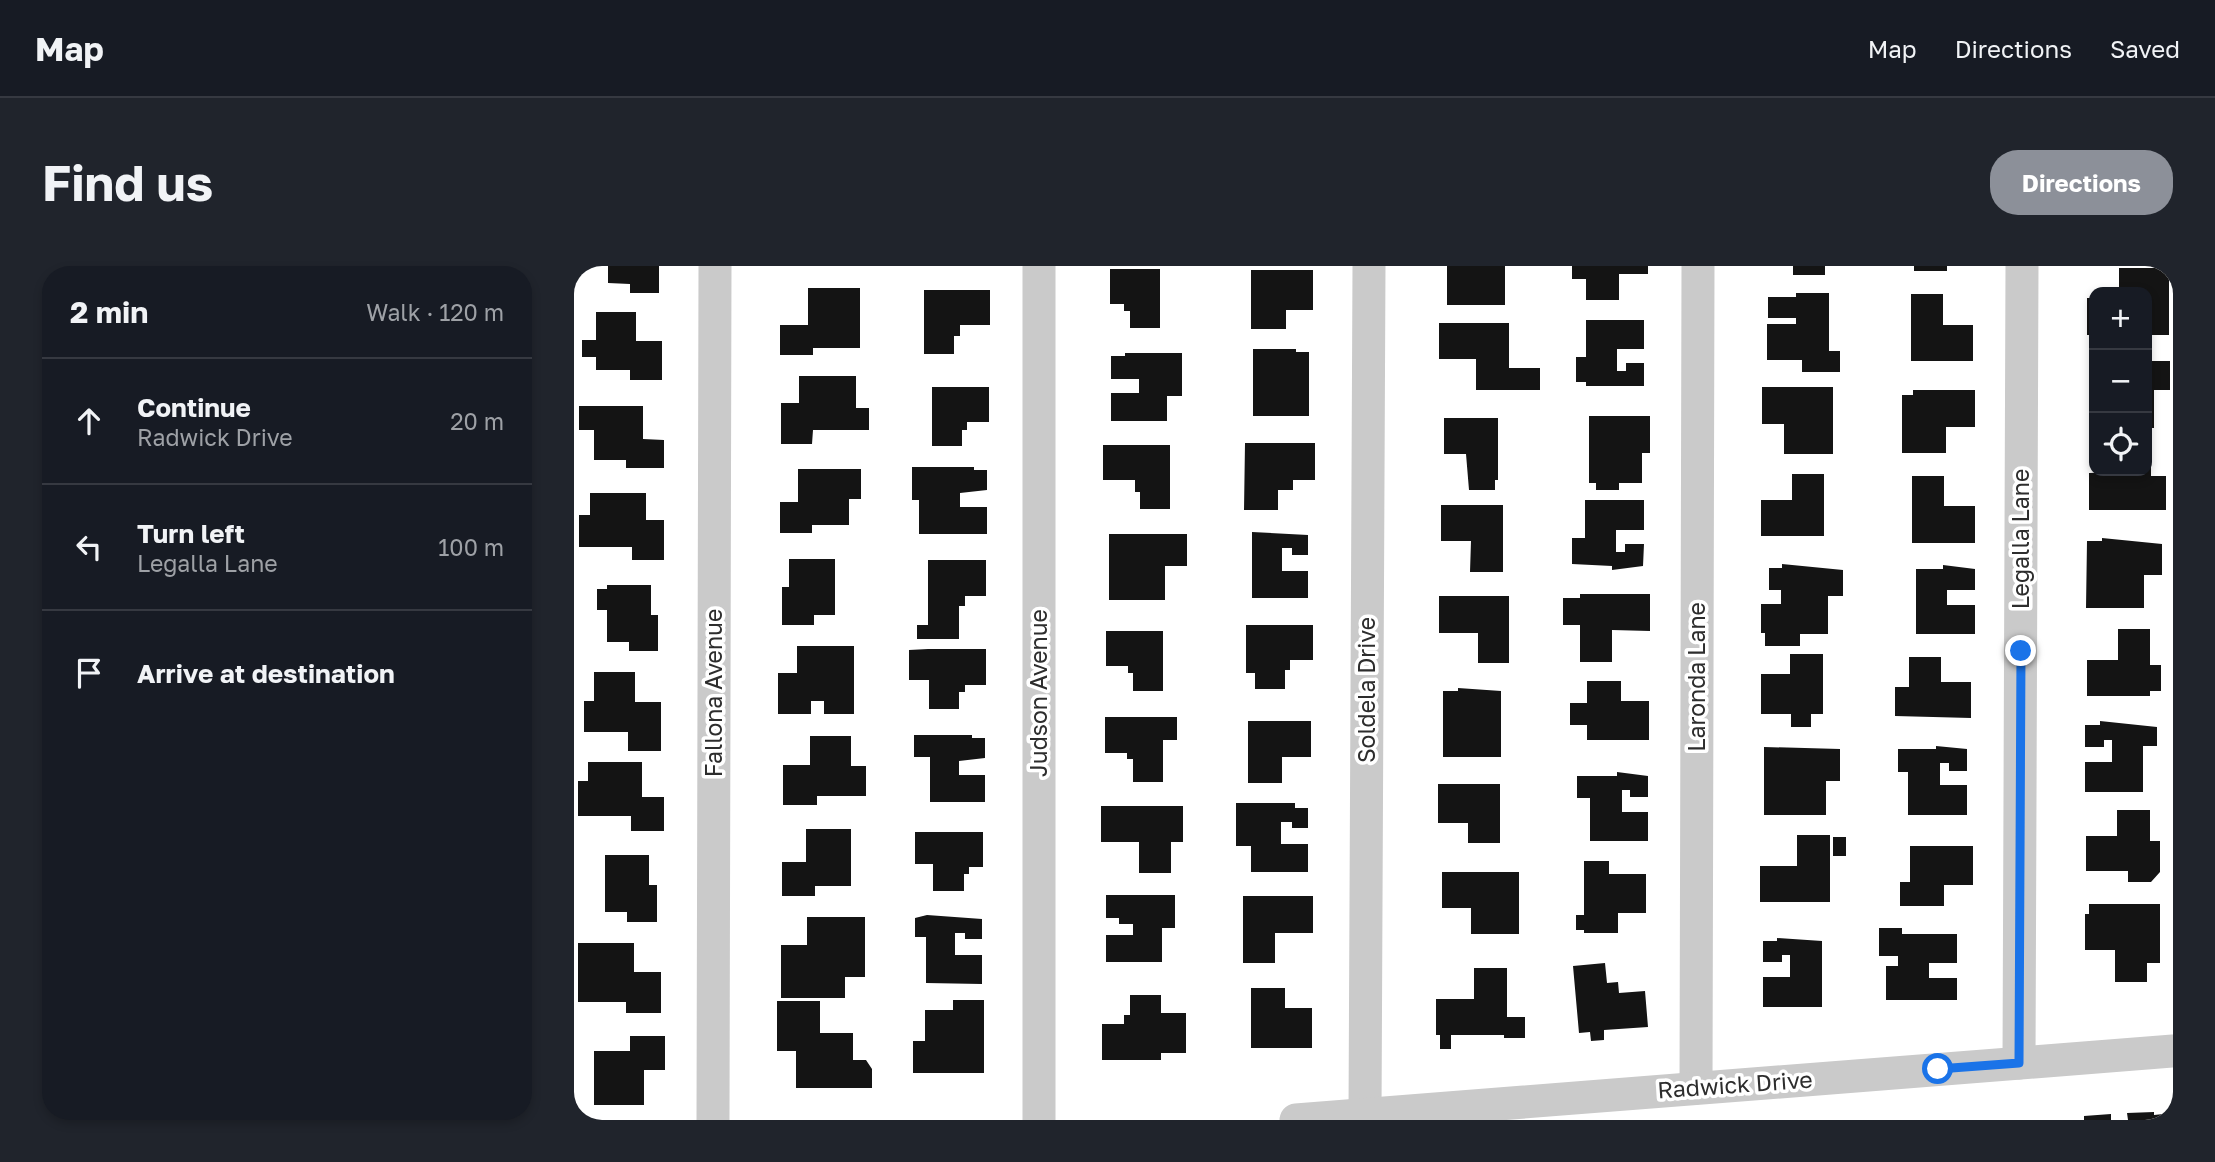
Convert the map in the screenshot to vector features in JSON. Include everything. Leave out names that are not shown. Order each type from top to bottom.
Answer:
[{"type":"street","name":"Fallona Avenue","points":[[713,1120],[715,266]]},
{"type":"street","name":"Judson Avenue","points":[[1040,266],[1040,1120]]},
{"type":"street","name":"Soldela Drive","points":[[1366,1115],[1368,266]]},
{"type":"street","name":"Laronda Lane","points":[[1696,1088],[1698,266]]},
{"type":"street","name":"Legalla Lane","points":[[2019,1063],[2022,266]]},
{"type":"street","name":"Radwick Drive","points":[[1296,1120],[2173,1051]]},
{"type":"building","points":[[608,266],[659,266],[659,293],[630,293],[630,284],[608,283]]},
{"type":"building","points":[[1447,266],[1505,266],[1505,305],[1447,305]]},
{"type":"building","points":[[1572,266],[1648,266],[1648,274],[1619,274],[1619,300],[1586,300],[1586,279],[1572,279]]},
{"type":"building","points":[[1793,266],[1825,266],[1825,275],[1793,275]]},
{"type":"building","points":[[1914,266],[1947,266],[1947,271],[1914,271]]},
{"type":"building","points":[[2119,268],[2169,268],[2169,335],[2152,335],[2152,287],[2119,287]]},
{"type":"building","points":[[1110,269],[1160,269],[1160,328],[1130,328],[1130,311],[1124,311],[1124,304],[1110,304]]},
{"type":"building","points":[[1251,270],[1313,270],[1313,310],[1286,310],[1286,329],[1251,329]]},
{"type":"building","points":[[808,288],[860,288],[860,348],[813,348],[813,355],[780,355],[780,325],[808,325]]},
{"type":"building","points":[[924,290],[990,290],[990,325],[960,325],[960,336],[954,336],[954,354],[924,354]]},
{"type":"building","points":[[1796,293],[1829,293],[1829,351],[1840,351],[1840,372],[1802,372],[1802,360],[1767,360],[1767,324],[1796,324],[1796,318],[1768,318],[1768,297],[1796,297]]},
{"type":"building","points":[[1911,294],[1943,294],[1943,325],[1973,325],[1973,361],[1911,361]]},
{"type":"building","points":[[2087,298],[2089,298],[2089,335]]},
{"type":"building","points":[[596,312],[636,312],[636,341],[662,341],[662,380],[630,380],[630,370],[596,370],[596,357],[582,357],[582,340],[596,340]]},
{"type":"building","points":[[1586,320],[1644,320],[1644,349],[1617,349],[1617,371],[1626,371],[1626,363],[1644,363],[1644,386],[1586,386],[1586,382],[1576,382],[1576,357],[1586,357]]},
{"type":"building","points":[[1439,323],[1509,323],[1509,368],[1540,368],[1540,390],[1476,390],[1476,359],[1439,359]]},
{"type":"building","points":[[1253,349],[1296,349],[1296,352],[1309,352],[1309,416],[1253,416]]},
{"type":"building","points":[[1125,353],[1182,353],[1182,396],[1167,396],[1167,421],[1111,421],[1111,393],[1139,393],[1139,379],[1111,379],[1111,356],[1125,356]]},
{"type":"building","points":[[2152,361],[2170,361],[2170,390],[2154,390],[2154,428]]},
{"type":"building","points":[[799,376],[856,376],[856,408],[869,408],[869,430],[813,430],[812,444],[781,444],[781,403],[799,403]]},
{"type":"building","points":[[932,387],[989,387],[989,422],[967,422],[967,430],[962,430],[962,446],[932,446]]},
{"type":"building","points":[[1762,387],[1833,387],[1833,454],[1784,454],[1784,424],[1762,424]]},
{"type":"building","points":[[1913,390],[1975,390],[1975,427],[1946,427],[1946,453],[1902,453],[1902,395],[1913,395]]},
{"type":"building","points":[[579,406],[643,406],[643,439],[664,440],[664,468],[626,468],[626,460],[594,460],[594,430],[579,430]]},
{"type":"building","points":[[1589,416],[1650,416],[1650,453],[1642,453],[1642,483],[1619,483],[1619,490],[1596,490],[1596,483],[1589,483]]},
{"type":"building","points":[[1444,418],[1498,418],[1498,480],[1495,480],[1495,490],[1469,490],[1466,454],[1444,454]]},
{"type":"building","points":[[1245,443],[1315,443],[1315,480],[1293,480],[1293,490],[1278,490],[1278,510],[1244,510]]},
{"type":"building","points":[[1103,445],[1170,445],[1170,509],[1140,509],[1140,492],[1135,492],[1135,480],[1103,480]]},
{"type":"building","points":[[912,467],[974,467],[974,470],[987,470],[987,490],[960,493],[960,507],[987,507],[987,534],[919,534],[919,500],[912,500]]},
{"type":"building","points":[[798,469],[861,469],[861,499],[849,499],[849,525],[812,525],[812,533],[780,533],[780,502],[798,502]]},
{"type":"building","points":[[1792,474],[1824,474],[1824,536],[1761,536],[1761,500],[1792,500]]},
{"type":"building","points":[[1912,476],[1944,476],[1944,506],[1975,506],[1975,543],[1912,543]]},
{"type":"building","points":[[2089,476],[2166,476],[2166,510],[2089,510]]},
{"type":"building","points":[[590,493],[646,493],[646,520],[664,520],[664,560],[632,560],[632,547],[579,547],[579,515],[590,515]]},
{"type":"building","points":[[1585,500],[1644,500],[1644,530],[1616,530],[1616,552],[1625,552],[1625,544],[1644,544],[1643,566],[1612,570],[1612,566],[1572,564],[1572,538],[1585,538]]},
{"type":"building","points":[[1441,505],[1503,505],[1503,572],[1470,572],[1471,541],[1441,541]]},
{"type":"building","points":[[1252,532],[1308,535],[1308,555],[1292,555],[1292,548],[1282,548],[1282,571],[1308,571],[1308,598],[1252,598]]},
{"type":"building","points":[[1109,534],[1187,534],[1187,566],[1165,566],[1165,600],[1109,600]]},
{"type":"building","points":[[2102,538],[2162,544],[2162,575],[2144,575],[2144,608],[2086,608],[2087,541],[2102,541]]},
{"type":"building","points":[[789,559],[835,559],[835,615],[814,615],[814,625],[782,625],[782,587],[789,587]]},
{"type":"building","points":[[928,560],[986,560],[986,596],[965,596],[965,606],[959,606],[959,639],[917,639],[917,625],[928,625]]},
{"type":"building","points":[[1782,564],[1843,570],[1843,596],[1828,596],[1828,634],[1800,634],[1800,646],[1765,646],[1765,633],[1761,633],[1761,604],[1781,604],[1781,590],[1769,590],[1769,568],[1782,568]]},
{"type":"building","points":[[1943,565],[1975,569],[1975,590],[1947,590],[1947,605],[1975,605],[1975,634],[1916,634],[1916,569],[1943,569]]},
{"type":"building","points":[[607,585],[651,585],[651,615],[658,615],[658,651],[629,651],[629,642],[607,642],[607,610],[597,610],[597,589],[607,589]]},
{"type":"building","points":[[1580,594],[1650,594],[1650,631],[1612,630],[1612,662],[1580,662],[1580,625],[1563,625],[1563,598],[1580,598]]},
{"type":"building","points":[[1439,596],[1509,596],[1509,663],[1478,663],[1478,633],[1439,633]]},
{"type":"building","points":[[1246,625],[1313,625],[1313,660],[1290,660],[1290,670],[1285,670],[1285,689],[1255,689],[1255,673],[1246,673]]},
{"type":"building","points":[[2118,629],[2150,629],[2150,665],[2161,665],[2161,691],[2150,691],[2150,696],[2087,696],[2087,660],[2118,660]]},
{"type":"building","points":[[1106,631],[1163,631],[1163,691],[1133,691],[1133,673],[1128,673],[1128,666],[1106,666]]},
{"type":"building","points":[[797,646],[854,646],[854,714],[824,714],[824,701],[811,701],[811,714],[778,714],[778,673],[797,673]]},
{"type":"building","points":[[986,649],[986,685],[965,685],[965,692],[959,692],[959,709],[929,709],[929,680],[909,680],[909,650]]},
{"type":"building","points":[[1790,654],[1823,654],[1823,714],[1811,714],[1811,727],[1791,727],[1791,714],[1761,714],[1761,674],[1790,674]]},
{"type":"building","points":[[1909,657],[1941,657],[1941,682],[1971,682],[1971,718],[1895,716],[1895,687],[1909,687]]},
{"type":"building","points":[[594,672],[635,672],[635,702],[661,702],[661,751],[628,751],[628,732],[584,732],[584,701],[594,701]]},
{"type":"building","points":[[1587,681],[1621,681],[1621,701],[1649,701],[1649,740],[1587,740],[1587,725],[1570,725],[1570,703],[1587,703]]},
{"type":"building","points":[[1458,688],[1501,691],[1501,757],[1443,757],[1443,691],[1458,691]]},
{"type":"building","points":[[1105,717],[1177,717],[1177,740],[1163,740],[1163,782],[1133,782],[1133,759],[1127,759],[1127,753],[1105,753]]},
{"type":"building","points":[[1248,721],[1311,721],[1311,757],[1282,757],[1282,783],[1248,783]]},
{"type":"building","points":[[2100,721],[2157,727],[2157,746],[2143,746],[2143,792],[2085,792],[2085,762],[2112,762],[2112,740],[2104,740],[2104,747],[2085,747],[2085,725],[2100,725]]},
{"type":"building","points":[[914,735],[972,735],[972,738],[985,738],[985,758],[959,761],[959,775],[985,775],[985,802],[930,802],[930,757],[914,757]]},
{"type":"building","points":[[810,736],[851,736],[851,766],[866,766],[866,796],[817,796],[817,805],[783,805],[783,765],[810,765]]},
{"type":"building","points":[[1936,746],[1967,749],[1967,771],[1949,771],[1949,763],[1940,763],[1940,785],[1967,785],[1967,815],[1908,815],[1908,772],[1898,772],[1898,749],[1936,749]]},
{"type":"building","points":[[1764,747],[1840,749],[1840,781],[1826,781],[1826,815],[1764,815]]},
{"type":"building","points":[[588,762],[642,762],[642,797],[664,797],[664,831],[631,831],[631,816],[578,816],[578,781],[588,781]]},
{"type":"building","points":[[1617,772],[1648,776],[1648,797],[1630,797],[1630,790],[1622,790],[1622,812],[1648,812],[1648,841],[1590,841],[1590,798],[1577,798],[1577,776],[1617,776]]},
{"type":"building","points":[[1438,784],[1500,784],[1500,843],[1468,843],[1468,823],[1438,823]]},
{"type":"building","points":[[1236,803],[1295,803],[1295,808],[1308,808],[1308,828],[1292,828],[1292,822],[1281,822],[1281,844],[1308,844],[1308,872],[1251,872],[1251,846],[1236,846]]},
{"type":"building","points":[[1101,806],[1183,806],[1183,842],[1171,842],[1171,873],[1139,873],[1139,842],[1101,842]]},
{"type":"building","points":[[2117,810],[2150,810],[2150,841],[2160,841],[2160,872],[2151,882],[2128,882],[2128,871],[2086,871],[2086,836],[2117,836]]},
{"type":"building","points":[[806,829],[851,829],[851,886],[815,886],[815,896],[782,896],[782,862],[806,862]]},
{"type":"building","points":[[915,832],[983,832],[983,867],[969,867],[969,874],[964,874],[964,891],[933,891],[933,864],[915,864]]},
{"type":"building","points":[[1797,835],[1830,835],[1830,902],[1760,902],[1760,866],[1797,866]]},
{"type":"building","points":[[1833,837],[1846,837],[1846,856],[1833,856]]},
{"type":"building","points":[[1910,846],[1973,846],[1973,885],[1944,885],[1944,906],[1900,906],[1900,882],[1910,882]]},
{"type":"building","points":[[605,855],[649,855],[649,885],[657,885],[657,922],[627,922],[627,912],[605,912]]},
{"type":"building","points":[[1584,861],[1609,861],[1609,874],[1646,874],[1646,913],[1618,913],[1618,933],[1584,933],[1584,930],[1576,930],[1576,915],[1584,915]]},
{"type":"building","points":[[1442,872],[1519,872],[1519,934],[1471,934],[1471,908],[1442,908]]},
{"type":"building","points":[[1106,895],[1175,895],[1175,928],[1162,928],[1162,962],[1106,962],[1106,935],[1133,935],[1133,924],[1119,924],[1119,918],[1106,918]]},
{"type":"building","points":[[1243,896],[1313,896],[1313,933],[1275,933],[1275,963],[1243,963]]},
{"type":"building","points":[[2089,904],[2160,904],[2160,963],[2147,963],[2147,982],[2115,982],[2115,950],[2085,950],[2085,914],[2089,914]]},
{"type":"building","points":[[927,915],[982,919],[982,939],[965,939],[965,933],[955,933],[955,955],[982,955],[982,984],[926,983],[926,937],[915,937],[915,918]]},
{"type":"building","points":[[807,917],[865,917],[865,977],[845,977],[845,998],[781,998],[781,945],[807,945]]},
{"type":"building","points":[[1879,928],[1902,928],[1902,934],[1957,934],[1957,963],[1929,963],[1929,978],[1957,978],[1957,1000],[1886,1000],[1886,966],[1898,966],[1898,956],[1879,956]]},
{"type":"building","points":[[1777,938],[1822,941],[1822,1007],[1763,1007],[1763,977],[1790,977],[1790,955],[1782,955],[1782,962],[1763,962],[1763,941],[1777,941]]},
{"type":"building","points":[[578,943],[634,943],[634,972],[661,972],[661,1013],[626,1013],[626,1002],[578,1002]]},
{"type":"building","points":[[1605,963],[1607,983],[1618,982],[1619,993],[1645,991],[1648,1027],[1604,1030],[1604,1040],[1591,1041],[1590,1032],[1579,1033],[1573,966]]},
{"type":"building","points":[[1474,968],[1507,968],[1507,1017],[1525,1017],[1525,1038],[1504,1038],[1504,1035],[1451,1035],[1451,1049],[1440,1049],[1440,1035],[1436,1035],[1436,999],[1474,999]]},
{"type":"building","points":[[1251,988],[1285,988],[1285,1008],[1312,1008],[1312,1048],[1251,1048]]},
{"type":"building","points":[[1130,995],[1161,995],[1161,1013],[1186,1013],[1186,1053],[1161,1053],[1161,1060],[1102,1060],[1102,1024],[1124,1024],[1124,1015],[1130,1015]]},
{"type":"building","points":[[953,1000],[984,1000],[984,1073],[913,1073],[913,1041],[925,1041],[925,1010],[953,1010]]},
{"type":"building","points":[[777,1001],[820,1001],[820,1033],[853,1033],[853,1060],[866,1060],[872,1069],[872,1088],[796,1088],[796,1051],[777,1051]]},
{"type":"building","points":[[630,1036],[665,1036],[665,1070],[644,1070],[644,1105],[594,1105],[594,1051],[630,1051]]},
{"type":"building","points":[[2154,1112],[2154,1115],[2173,1113],[2173,1120],[2128,1120],[2127,1113]]},
{"type":"building","points":[[2111,1114],[2111,1120],[2084,1120],[2084,1116]]},
{"type":"route","points":[[1938,1069],[2019,1063],[2021,651]]}]
